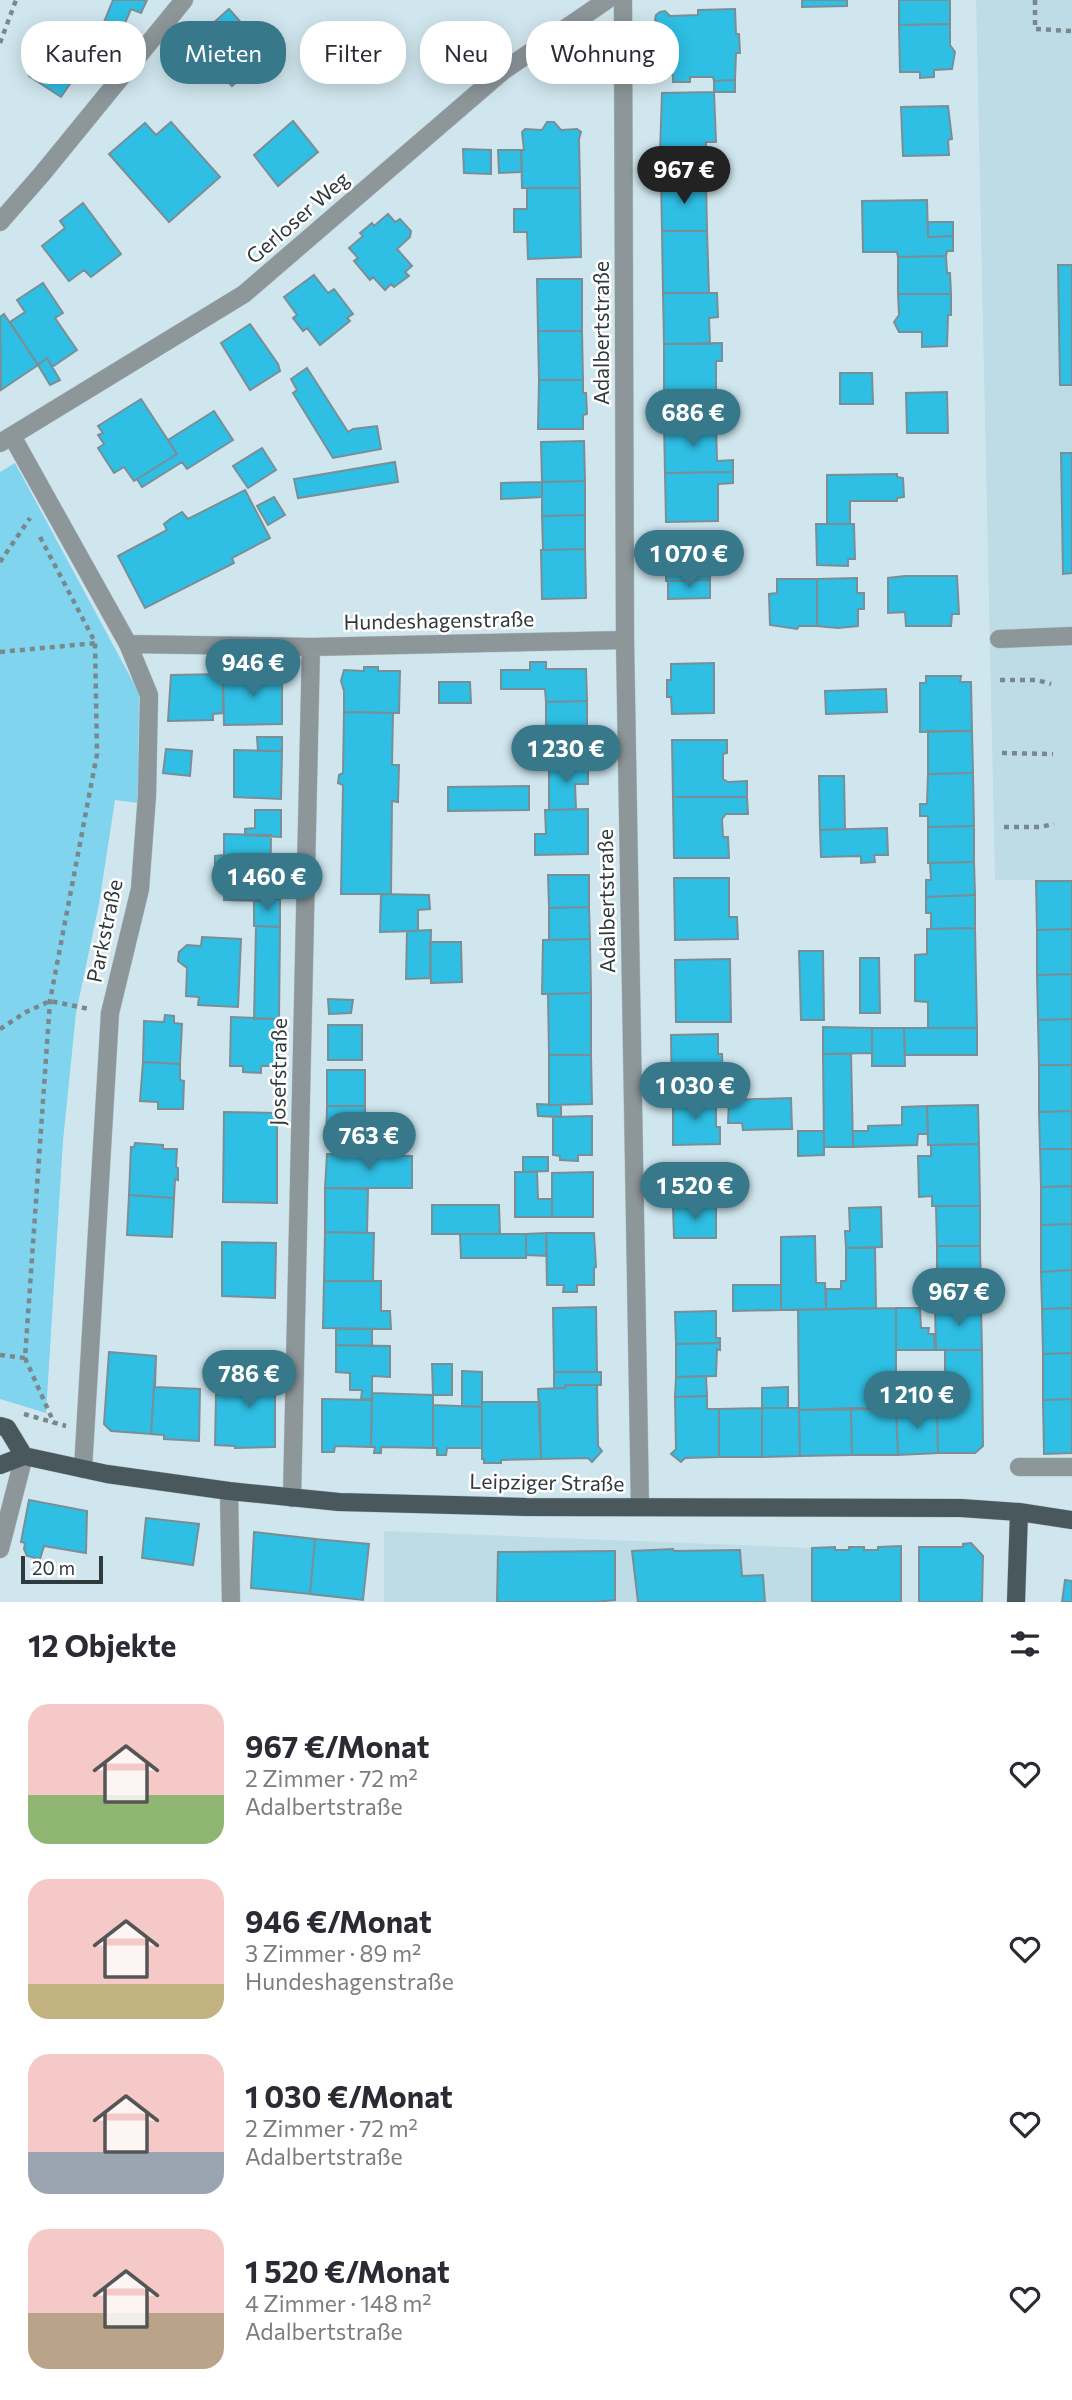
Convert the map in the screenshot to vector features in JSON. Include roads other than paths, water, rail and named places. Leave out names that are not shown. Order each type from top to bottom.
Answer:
[{"type":"main road","points":[[0,1426],[7,1428],[23,1456],[0,1465]]},
{"type":"main road","name":"Leipziger Straße","points":[[23,1456],[83,1469],[229,1491],[339,1502],[526,1507],[961,1508],[1019,1512],[1072,1520]]},
{"type":"main road","points":[[1016,1602],[1019,1512]]},
{"type":"street","points":[[0,222],[184,0]]},
{"type":"street","name":"Gerloser Weg","points":[[6,440],[244,294],[503,71],[607,0]]},
{"type":"street","name":"Adalbertstraße","points":[[623,0],[625,640],[640,1507]]},
{"type":"street","name":"Parkstraße","points":[[6,440],[128,644],[149,695],[147,795],[140,889],[110,1013],[83,1469]]},
{"type":"street","points":[[999,639],[1072,636]]},
{"type":"street","name":"Hundeshagenstraße","points":[[128,644],[311,647],[625,640]]},
{"type":"street","name":"Josefstraße","points":[[292,1498],[311,647]]},
{"type":"street","points":[[0,1549],[23,1456]]},
{"type":"street","points":[[1019,1467],[1072,1467]]},
{"type":"street","points":[[229,1491],[231,1602]]}]
